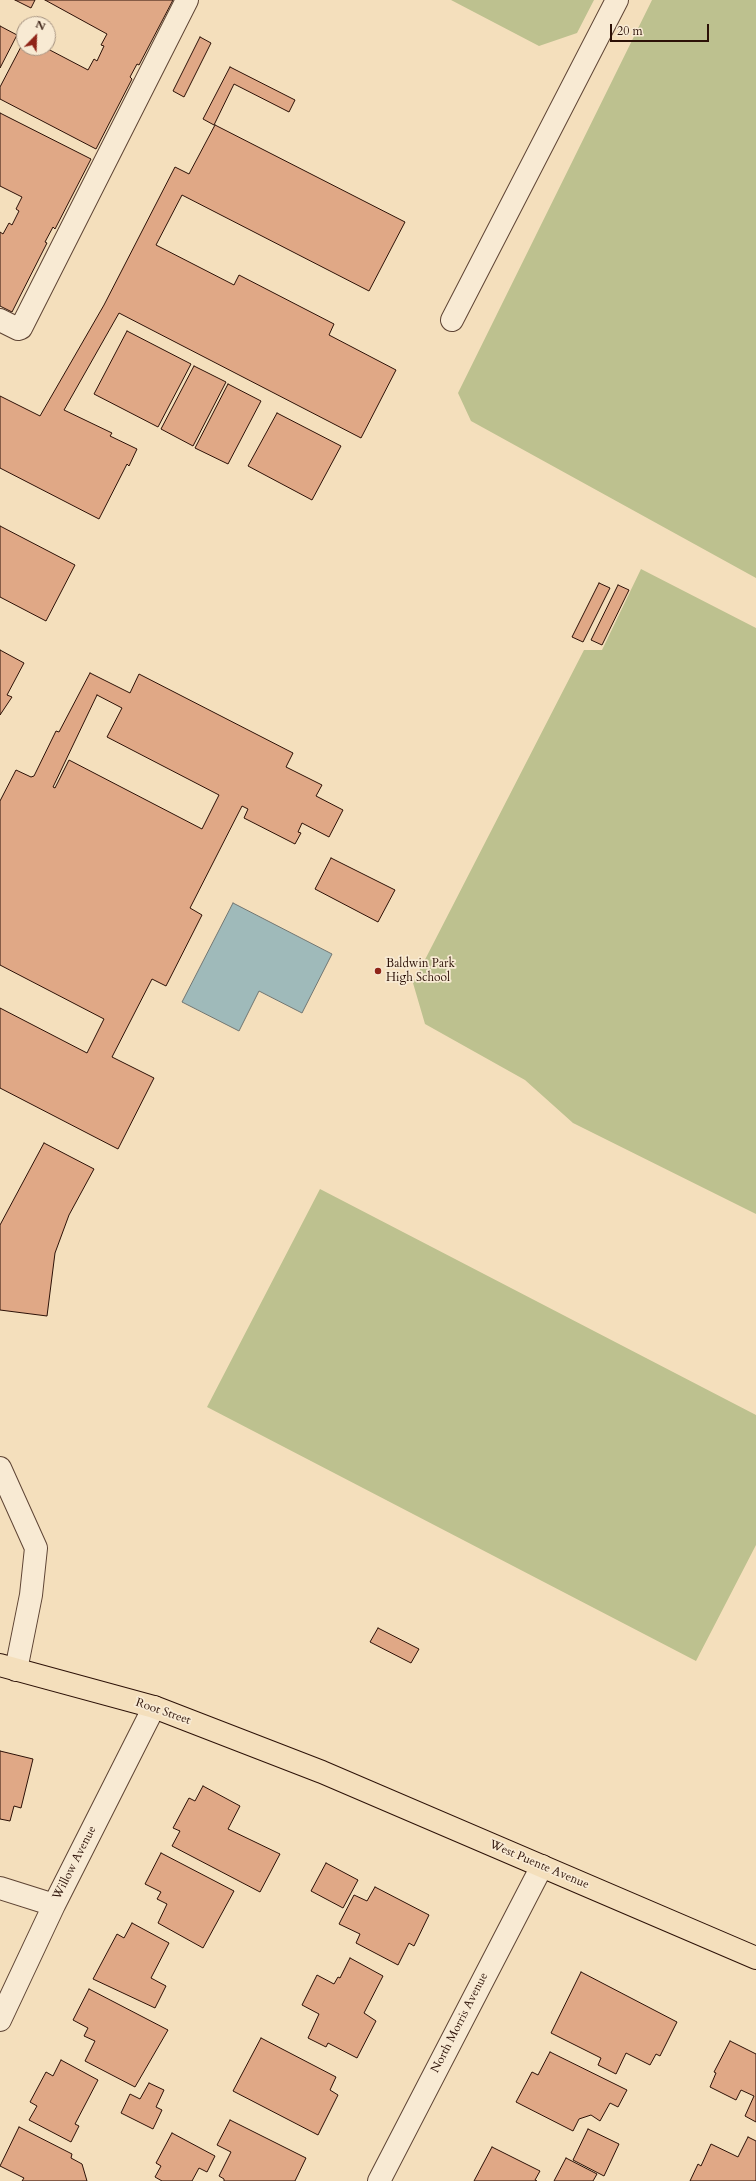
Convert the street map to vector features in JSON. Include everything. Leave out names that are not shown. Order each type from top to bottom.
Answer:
[{"type":"main road","name":"Root Street","points":[[8,1667],[154,1707],[322,1772]]},
{"type":"main road","name":"West Puente Avenue","points":[[322,1772],[756,1958]]},
{"type":"street","points":[[0,320],[18,329],[21,328],[187,0]]},
{"type":"street","points":[[452,320],[617,0]]},
{"type":"street","points":[[0,1468],[36,1548],[31,1595],[8,1667]]},
{"type":"street","name":"Willow Avenue","points":[[0,2020],[54,1905],[154,1707]]},
{"type":"street","name":"North Morris Avenue","points":[[379,2181],[542,1866]]},
{"type":"street","points":[[0,1888],[54,1905]]},
{"type":"green space","points":[[451,0],[594,0],[577,33],[539,46]]},
{"type":"green space","points":[[652,0],[756,0],[756,578],[471,421],[458,393]]},
{"type":"green space","points":[[641,569],[756,628],[756,1214],[573,1123],[525,1080],[425,1024],[413,983],[584,650],[602,650]]},
{"type":"green space","points":[[320,1189],[756,1415],[756,1545],[696,1661],[207,1407]]},
{"type":"water","points":[[233,903],[332,954],[302,1013],[259,991],[239,1031],[182,1002]]},
{"type":"building","points":[[15,0],[35,0],[31,8]]},
{"type":"building","points":[[45,0],[173,0],[139,65],[137,64],[130,77],[132,79],[96,149],[0,99],[0,87],[16,56],[56,56],[56,53],[88,70],[94,59],[97,61],[104,46],[101,45],[107,34]]},
{"type":"building","points":[[0,26],[16,34],[16,37],[0,68]]},
{"type":"building","points":[[200,37],[211,43],[184,97],[173,91]]},
{"type":"building","points":[[230,67],[295,100],[289,112],[234,84],[214,125],[203,119]]},
{"type":"building","points":[[0,113],[91,159],[55,229],[53,227],[45,242],[47,243],[12,312],[0,306],[0,232],[3,234],[9,223],[12,225],[19,211],[16,209],[22,197],[0,186]]},
{"type":"building","points":[[215,125],[405,222],[369,291],[182,195],[156,245],[234,285],[239,275],[334,324],[329,335],[396,370],[361,438],[119,313],[64,410],[112,433],[110,436],[137,449],[129,466],[127,464],[99,519],[0,468],[0,396],[40,416],[104,305],[175,167],[189,174]]},
{"type":"building","points":[[127,331],[191,364],[158,427],[94,394]]},
{"type":"building","points":[[194,366],[226,382],[193,446],[161,429]]},
{"type":"building","points":[[228,384],[261,401],[228,464],[195,448]]},
{"type":"building","points":[[277,413],[341,446],[312,500],[248,466]]},
{"type":"building","points":[[0,526],[75,565],[46,621],[0,597]]},
{"type":"building","points":[[599,583],[610,588],[583,642],[572,637]]},
{"type":"building","points":[[618,585],[629,590],[602,645],[591,640]]},
{"type":"building","points":[[0,650],[24,663],[7,695],[12,697],[0,715]]},
{"type":"building","points":[[90,673],[130,693],[139,674],[293,753],[286,767],[322,785],[316,796],[343,810],[329,837],[302,823],[298,832],[301,833],[295,844],[244,818],[248,809],[242,806],[190,908],[202,915],[166,986],[152,979],[112,1057],[154,1078],[118,1149],[0,1088],[0,1008],[87,1053],[104,1019],[0,965],[0,801],[16,770],[31,777],[34,776],[56,731],[59,732]],"holes":[[[97,695],[122,708],[107,737],[219,795],[202,829],[69,760],[55,788],[53,787]]]},
{"type":"building","points":[[331,858],[395,890],[378,922],[315,889]]},
{"type":"building","points":[[44,1143],[94,1169],[69,1215],[55,1253],[47,1316],[0,1310],[0,1225]]},
{"type":"building","points":[[378,1628],[419,1649],[411,1663],[370,1642]]},
{"type":"building","points":[[0,1751],[33,1759],[21,1808],[14,1806],[10,1821],[0,1819]]},
{"type":"building","points":[[203,1786],[240,1806],[228,1829],[280,1854],[260,1892],[172,1846],[180,1831],[173,1828],[189,1798],[195,1801]]},
{"type":"building","points":[[161,1853],[234,1891],[203,1948],[158,1923],[167,1904],[157,1899],[161,1892],[145,1884]]},
{"type":"building","points":[[326,1863],[358,1880],[343,1908],[311,1891]]},
{"type":"building","points":[[375,1887],[429,1915],[414,1946],[409,1943],[398,1965],[356,1943],[360,1934],[339,1924],[354,1895],[367,1901]]},
{"type":"building","points":[[132,1923],[169,1943],[151,1978],[166,1986],[155,2008],[93,1979],[117,1934],[124,1938]]},
{"type":"building","points":[[350,1958],[383,1976],[364,2013],[376,2021],[357,2058],[328,2043],[326,2047],[308,2038],[319,2014],[302,2005],[317,1975],[334,1984],[338,1977],[340,1978]]},
{"type":"building","points":[[581,1972],[677,2022],[660,2056],[656,2054],[650,2065],[626,2053],[616,2074],[598,2065],[601,2058],[551,2033]]},
{"type":"building","points":[[89,1989],[168,2030],[135,2087],[85,2061],[95,2041],[84,2036],[88,2028],[73,2020]]},
{"type":"building","points":[[261,2038],[336,2077],[330,2090],[338,2095],[318,2135],[233,2091]]},
{"type":"building","points":[[730,2041],[756,2054],[756,2122],[745,2116],[754,2096],[741,2090],[736,2100],[710,2087],[716,2073],[714,2072]]},
{"type":"building","points":[[550,2052],[627,2090],[618,2107],[610,2103],[600,2121],[591,2115],[579,2119],[573,2131],[516,2102],[532,2072],[538,2075]]},
{"type":"building","points":[[61,2060],[98,2080],[75,2124],[79,2126],[71,2142],[29,2120],[37,2106],[30,2102],[46,2072],[53,2076]]},
{"type":"building","points":[[149,2083],[164,2090],[156,2107],[162,2110],[153,2129],[121,2113],[130,2094],[140,2099]]},
{"type":"building","points":[[230,2120],[306,2158],[295,2181],[224,2181],[224,2179],[219,2176],[231,2152],[217,2145]]},
{"type":"building","points":[[19,2127],[72,2154],[71,2158],[82,2164],[87,2181],[22,2181],[24,2178],[0,2166]]},
{"type":"building","points":[[588,2129],[619,2144],[604,2176],[573,2160]]},
{"type":"building","points":[[172,2133],[215,2156],[207,2172],[199,2168],[192,2181],[162,2181],[155,2177],[161,2166],[156,2163]]},
{"type":"building","points":[[748,2137],[756,2141],[756,2181],[690,2181],[698,2164],[701,2166],[711,2144],[738,2157]]},
{"type":"building","points":[[492,2147],[540,2171],[535,2180],[537,2181],[474,2181]]},
{"type":"building","points":[[566,2158],[597,2174],[593,2181],[554,2181]]},
{"type":"place","name":"Baldwin Park High School","points":[[378,971]]}]
